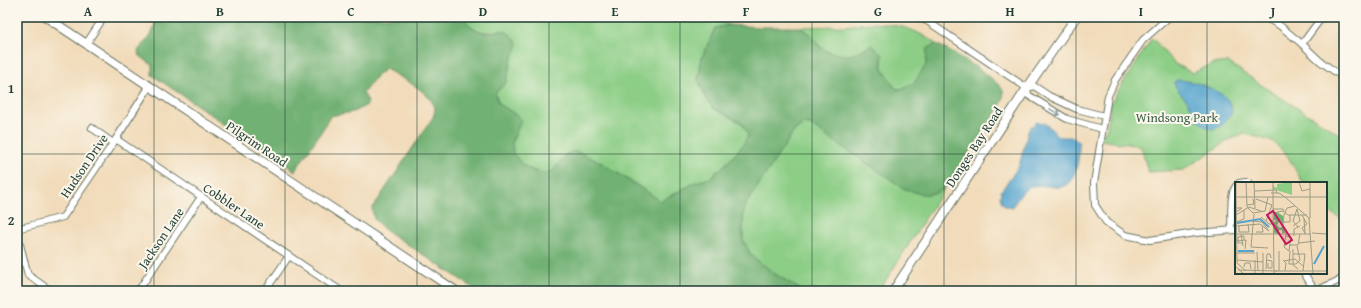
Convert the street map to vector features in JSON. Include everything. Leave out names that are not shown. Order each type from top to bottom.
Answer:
[{"type":"street","name":"Pilgrim Road","points":[[46,17],[456,291]]},
{"type":"street","points":[[86,44],[104,17]]},
{"type":"street","points":[[918,17],[927,21],[1027,88],[1028,95],[1067,119],[1102,129]]},
{"type":"street","name":"Donges Bay Road","points":[[893,291],[1027,88],[1076,17]]},
{"type":"street","points":[[1169,17],[1143,40],[1115,80],[1108,96],[1094,183],[1095,205],[1106,222],[1125,235],[1150,240],[1195,233],[1234,230],[1232,197],[1235,188]]},
{"type":"street","points":[[1264,17],[1279,25],[1320,61],[1344,78]]},
{"type":"street","points":[[1302,44],[1322,17]]},
{"type":"street","points":[[1027,88],[1034,86],[1049,96],[1077,109],[1104,116]]},
{"type":"street","name":"Hudson Drive","points":[[17,229],[63,217],[115,141],[149,87]]},
{"type":"street","name":"Cobbler Lane","points":[[92,128],[115,141],[201,197],[341,291]]},
{"type":"street","name":"Jackson Lane","points":[[138,291],[201,197]]},
{"type":"street","points":[[17,233],[28,276],[51,291]]},
{"type":"street","points":[[265,291],[289,256]]},
{"type":"street","points":[[1305,274],[1316,291],[1344,278]]},
{"type":"green space","points":[[155,17],[461,17],[473,28],[484,33],[505,31],[510,34],[518,44],[511,61],[506,83],[495,93],[499,104],[518,116],[521,120],[512,140],[513,153],[522,164],[533,171],[544,173],[553,171],[566,154],[576,151],[600,162],[661,201],[696,182],[710,178],[729,161],[743,145],[748,135],[742,123],[713,108],[706,98],[698,80],[702,58],[715,28],[729,25],[800,27],[813,37],[819,46],[826,51],[838,54],[851,55],[872,45],[882,54],[882,68],[896,89],[903,89],[914,83],[926,65],[927,49],[936,44],[962,58],[993,79],[1003,91],[1003,96],[997,112],[944,189],[929,194],[920,194],[905,189],[810,125],[803,124],[794,131],[746,204],[743,214],[743,240],[751,255],[772,272],[803,291],[478,291],[384,229],[374,219],[372,209],[433,117],[435,108],[427,96],[407,81],[386,69],[378,74],[363,93],[368,101],[367,105],[353,112],[330,116],[295,171],[152,75],[152,65],[139,55],[138,51],[152,32]]},
{"type":"green space","points":[[461,17],[713,17],[729,25],[715,28],[702,58],[698,80],[713,108],[742,123],[748,135],[743,145],[729,161],[710,178],[696,182],[661,201],[620,174],[566,154],[553,171],[542,173],[530,169],[515,157],[512,148],[512,143],[518,128],[518,116],[499,104],[495,93],[506,83],[511,61],[518,44],[500,30],[483,32],[474,28]]},
{"type":"green space","points":[[870,23],[888,24],[912,30],[936,44],[927,49],[926,65],[914,83],[903,89],[896,89],[882,68],[882,54],[850,56],[834,54],[820,47],[813,37],[800,27],[844,26]]},
{"type":"green space","name":"Windsong Park","points":[[1152,38],[1175,64],[1193,73],[1212,64],[1228,62],[1267,89],[1344,137],[1344,219],[1341,219],[1327,210],[1327,182],[1302,182],[1287,155],[1272,141],[1244,134],[1229,140],[1183,170],[1148,172],[1141,146],[1100,140],[1107,128],[1111,104]]},
{"type":"green space","points":[[803,124],[810,125],[934,194],[944,189],[879,291],[803,291],[772,272],[751,255],[743,240],[743,214],[746,204],[794,131]]},
{"type":"water","points":[[1177,80],[1183,80],[1206,86],[1226,98],[1230,103],[1232,112],[1225,122],[1218,128],[1213,129],[1204,126],[1199,121],[1188,102],[1176,88],[1174,82]]},
{"type":"water","points":[[1037,122],[1044,123],[1060,137],[1073,137],[1078,141],[1079,152],[1075,172],[1072,178],[1064,186],[1056,187],[1037,185],[1029,187],[1023,192],[1012,207],[1005,206],[1000,197],[1001,191],[1019,166],[1029,128]]}]
